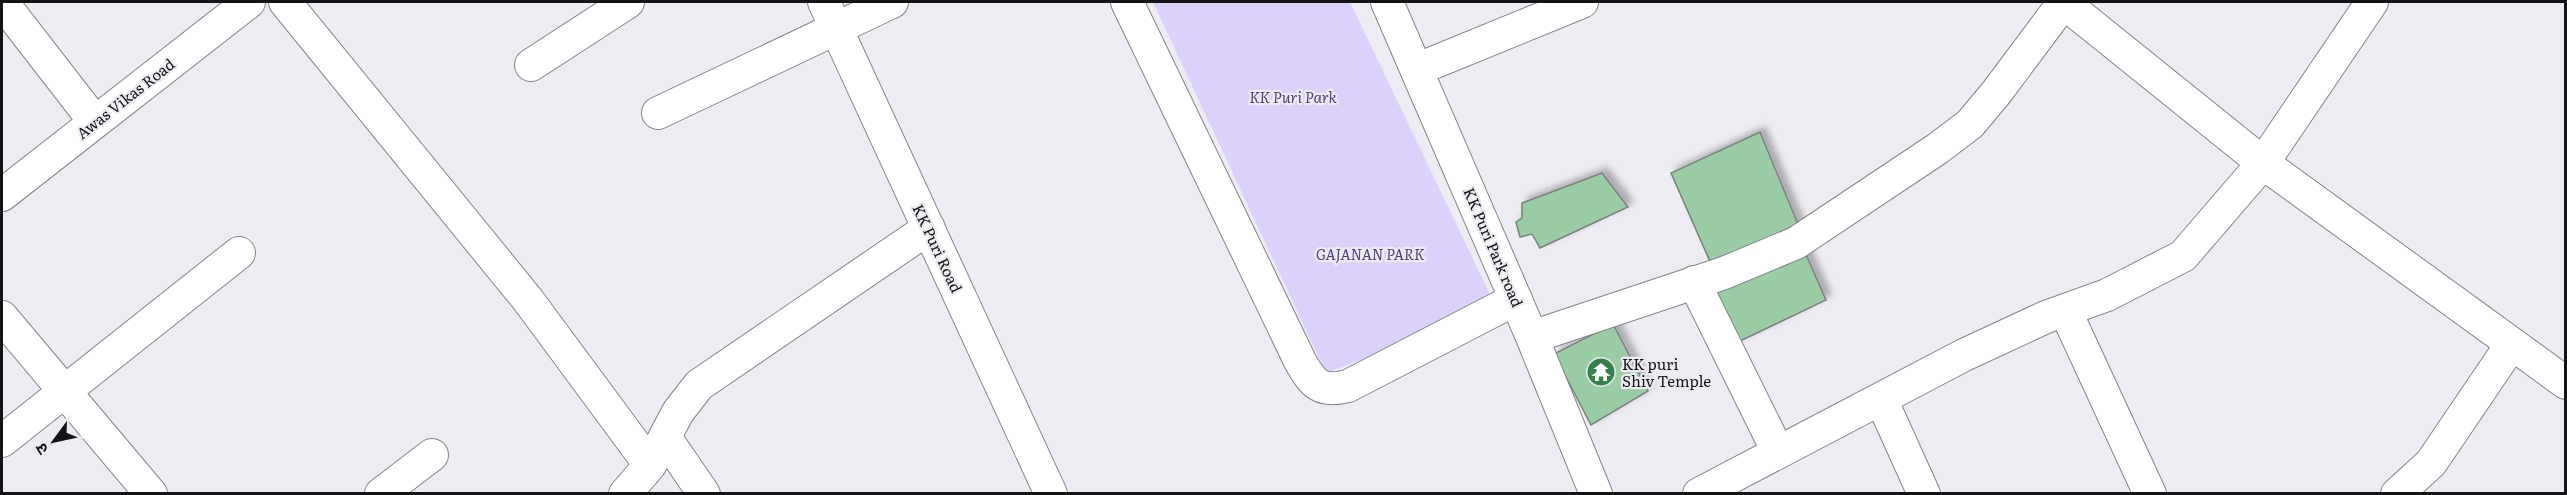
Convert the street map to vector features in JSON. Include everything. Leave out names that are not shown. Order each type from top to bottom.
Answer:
[{"type":"street","points":[[2,2],[95,122]]},
{"type":"street","name":"Awas Vikas Road","points":[[2,195],[249,2]]},
{"type":"street","points":[[285,2],[528,300],[650,465]]},
{"type":"street","points":[[531,65],[627,2]]},
{"type":"street","points":[[658,112],[830,14],[892,2]]},
{"type":"street","points":[[1127,2],[1300,361],[1309,377],[1321,387],[1332,390],[1348,386],[1516,299]]},
{"type":"street","name":"KK Puri Park road","points":[[1387,2],[1516,299],[1596,494]]},
{"type":"street","points":[[1418,69],[1582,2]]},
{"type":"street","points":[[1532,337],[1724,273],[1796,243],[1937,149],[1970,124],[1996,93],[2063,2],[2263,163],[2565,383]]},
{"type":"street","points":[[1699,494],[1964,355],[2065,310],[2107,295],[2183,256],[2263,163],[2372,2]]},
{"type":"street","name":"KK Puri Road","points":[[830,14],[1051,494]]},
{"type":"street","points":[[625,494],[650,465],[678,412],[699,385],[929,228]]},
{"type":"street","points":[[2,441],[239,253]]},
{"type":"street","points":[[1694,282],[1778,452]]},
{"type":"street","points":[[2065,310],[2150,494]]},
{"type":"street","points":[[2,317],[151,494]]},
{"type":"street","points":[[2397,494],[2431,463],[2511,345]]},
{"type":"street","points":[[1881,399],[1924,494]]},
{"type":"street","points":[[665,437],[704,494]]},
{"type":"street","points":[[381,494],[432,454]]},
{"type":"green space","name":"KK Puri Park","points":[[1153,2],[1350,2],[1497,309],[1326,373]]},
{"type":"building","points":[[1760,132],[1800,229],[1712,266],[1671,173]]},
{"type":"building","points":[[1602,173],[1628,207],[1540,248],[1532,234],[1520,237],[1516,222],[1522,218],[1522,203]]},
{"type":"building","points":[[1804,250],[1826,300],[1738,342],[1714,293]]},
{"type":"building","name":"KK puri Shiv Temple","points":[[1613,324],[1648,391],[1591,425],[1554,354]]},
{"type":"place","name":"KK puri Shiv Temple","points":[[1601,372]]},
{"type":"park label","name":"GAJANAN PARK","points":[[1370,253]]}]
